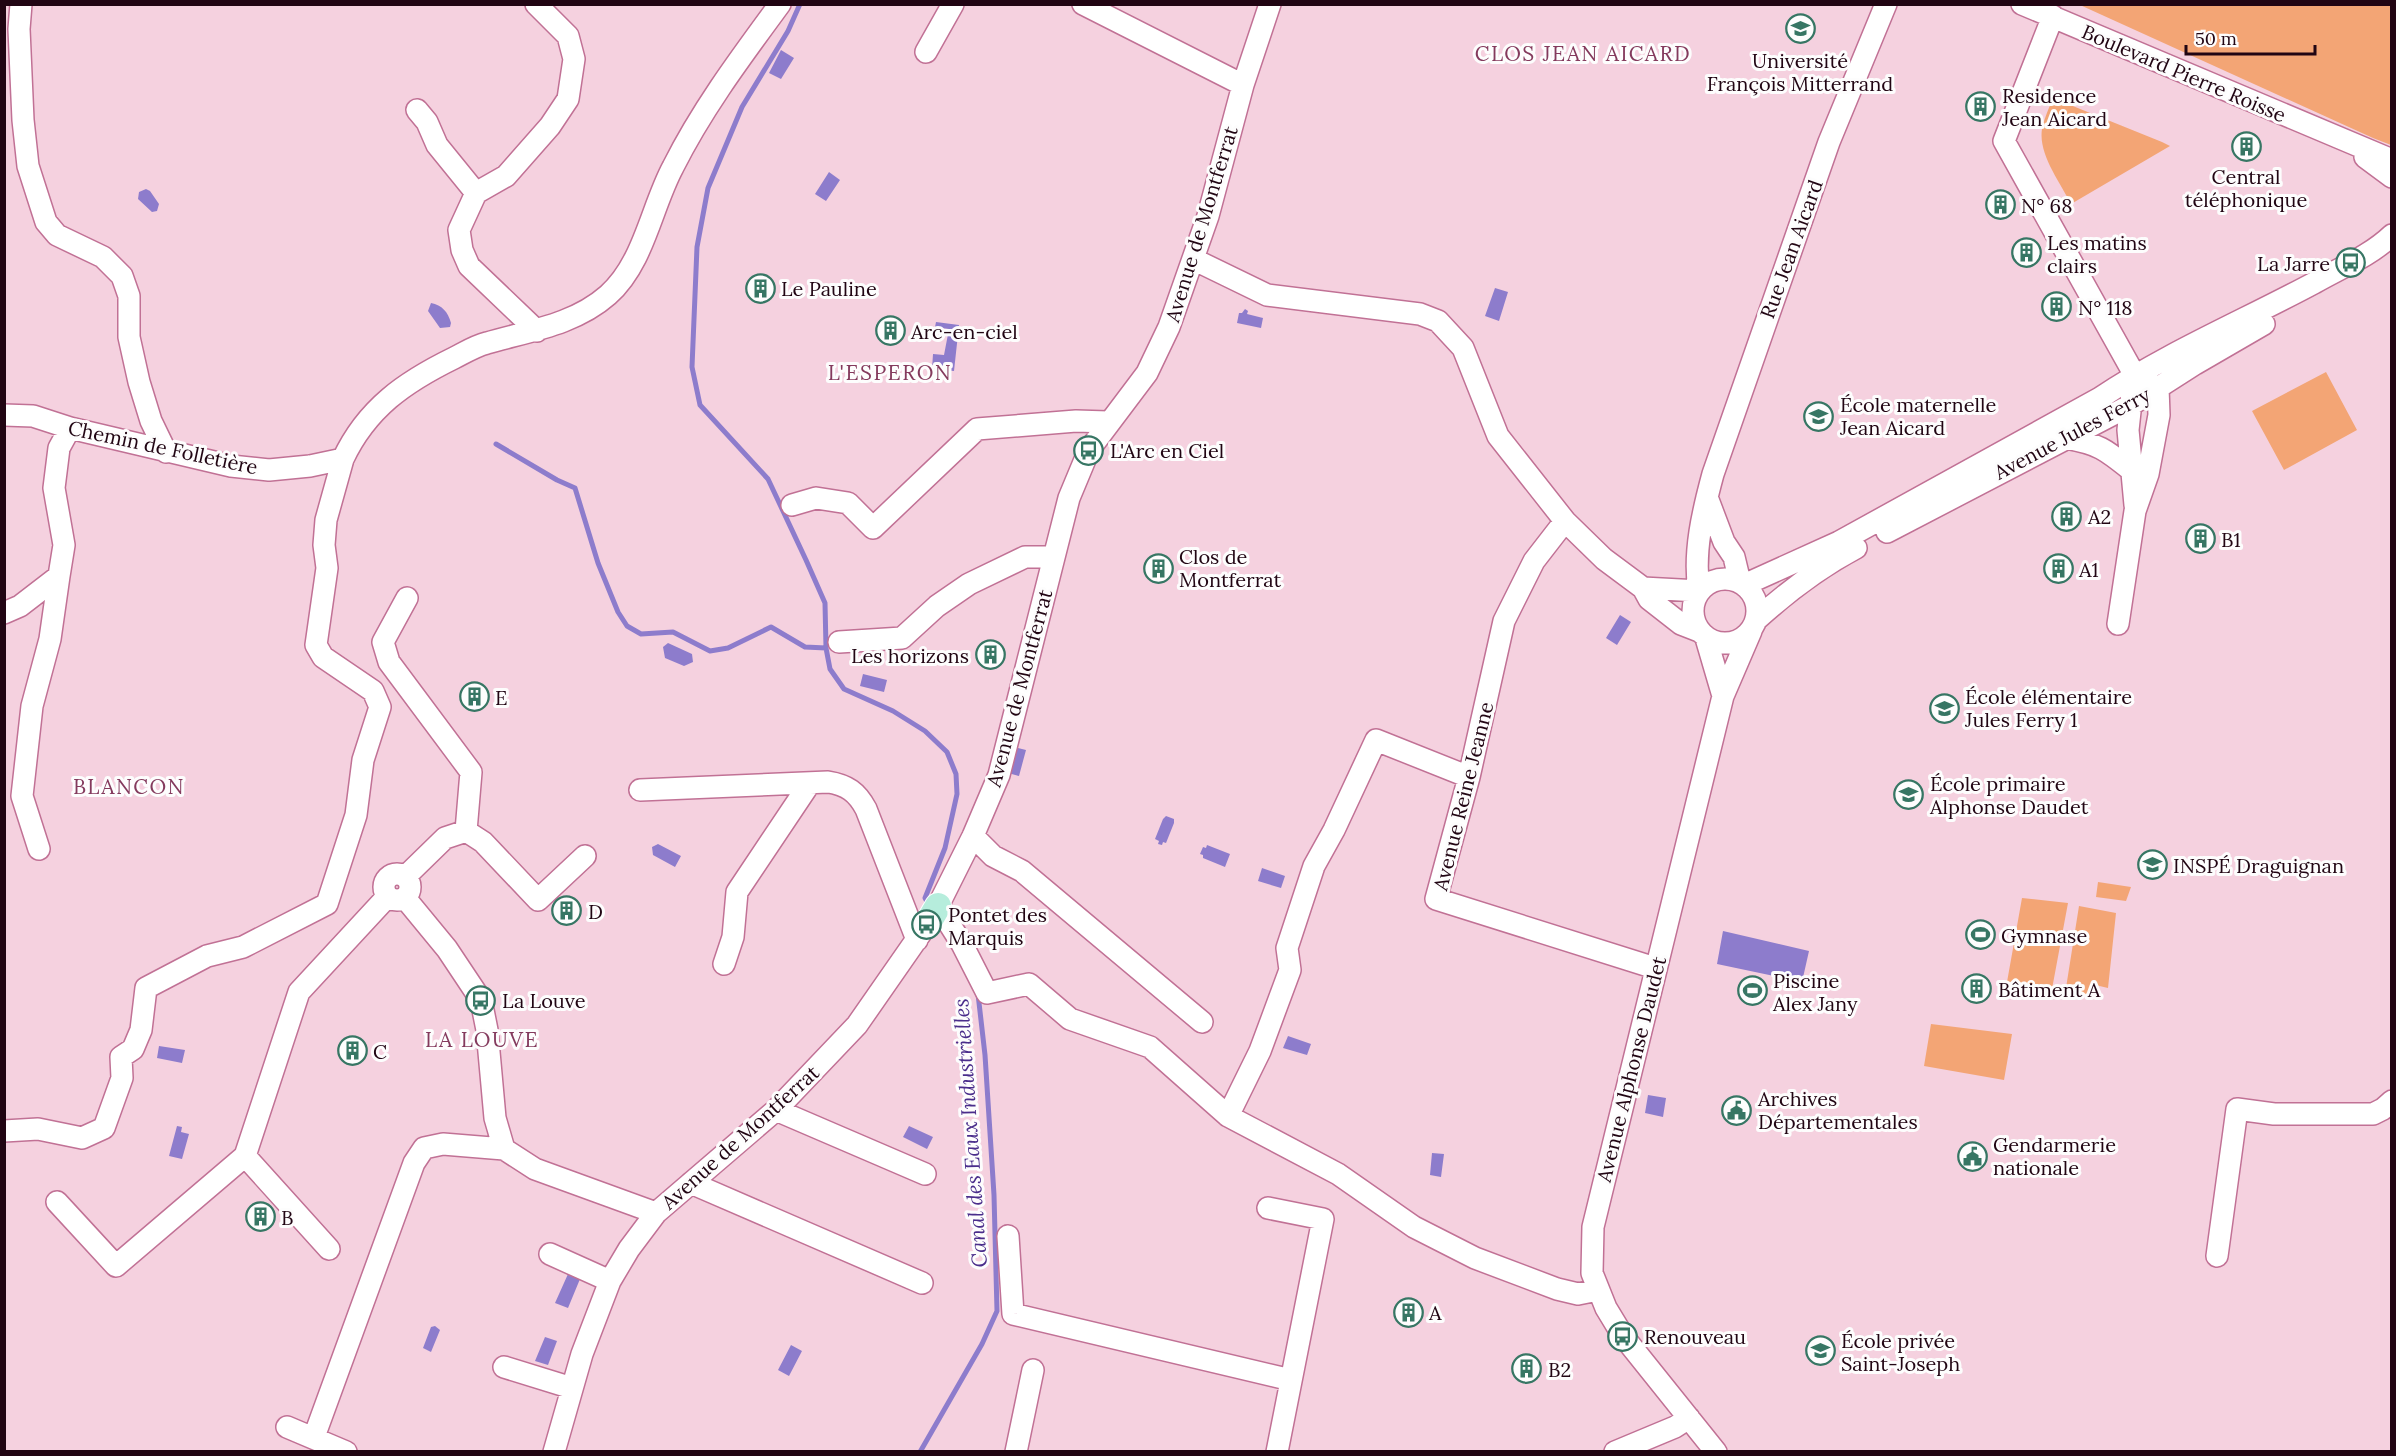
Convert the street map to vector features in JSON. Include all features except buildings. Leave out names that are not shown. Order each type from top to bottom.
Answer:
[{"type":"street","points":[[21,4],[19,29],[23,120],[28,166],[46,222],[57,235],[103,257],[122,276],[129,296],[129,337],[139,382],[151,421],[166,452]]},
{"type":"street","points":[[537,4],[568,36],[574,59],[568,99],[550,126],[506,176],[476,194],[459,230],[462,250],[469,266],[537,331]]},
{"type":"street","points":[[4,1131],[38,1129],[82,1138],[104,1128],[122,1078],[121,1058],[133,1049],[141,1030],[146,988],[207,956],[243,948],[327,904],[356,815],[363,760],[380,707],[373,691],[323,657],[316,645],[327,568],[324,545],[326,520],[352,439],[376,408],[404,386],[484,343],[537,331],[578,315],[607,296],[627,275],[673,166],[721,84],[780,4]]},
{"type":"street","points":[[926,52],[953,4]]},
{"type":"street","points":[[1083,4],[1242,85]]},
{"type":"street","name":"Avenue de Montferrat","points":[[554,1452],[572,1388],[610,1281],[628,1249],[656,1213],[776,1110],[857,1025],[930,919],[973,836],[999,775],[1069,498],[1085,459],[1108,422],[1147,373],[1169,327],[1208,216],[1242,85],[1270,4]]},
{"type":"street","name":"Rue Jean Aicard","points":[[1699,591],[1697,556],[1707,497],[1762,329],[1829,142],[1886,4]]},
{"type":"street","name":"Boulevard Pierre Roisse","points":[[2022,4],[2391,160]]},
{"type":"street","points":[[2053,16],[2004,141],[2134,375],[2157,387],[2159,415],[2148,474],[2135,511],[2118,624]]},
{"type":"street","points":[[417,110],[427,122],[438,145],[476,194]]},
{"type":"street","name":"Boulevard Pierre Roisse","points":[[2346,142],[2391,177]]},
{"type":"street","name":"Avenue Jules Ferry","points":[[1742,583],[1839,542],[2100,398],[2134,375],[2267,308],[2380,246],[2391,235]]},
{"type":"street","name":"Avenue Jules Ferry","points":[[1754,625],[1782,597],[1836,558],[2131,405],[2157,387],[2388,254]]},
{"type":"street","points":[[1193,259],[1267,295],[1420,314],[1438,321],[1463,348],[1498,436],[1566,521],[1604,559],[1642,588],[1649,599],[1681,624],[1717,643],[1730,644],[1742,639],[1754,625],[1757,607],[1754,596],[1742,583],[1734,557],[1724,542],[1707,497]]},
{"type":"street","points":[[2134,375],[2128,430],[2135,511]]},
{"type":"street","name":"Chemin de Folletière","points":[[4,415],[33,416],[70,428],[231,466],[269,470],[310,466],[344,459]]},
{"type":"street","points":[[792,505],[816,498],[848,503],[873,528],[977,429],[1076,421],[1108,422]]},
{"type":"street","points":[[39,849],[22,796],[32,706],[50,639],[64,545],[54,488],[59,448],[70,428]]},
{"type":"street","points":[[2065,438],[2094,443],[2106,449],[2131,470]]},
{"type":"street","name":"Avenue Reine Jeanne","points":[[1566,521],[1534,561],[1504,621],[1469,777],[1436,899],[1655,968]]},
{"type":"street","points":[[839,642],[902,638],[937,606],[969,584],[1025,557],[1053,557]]},
{"type":"street","points":[[1734,557],[1770,572]]},
{"type":"street","points":[[4,613],[20,606],[59,576]]},
{"type":"street","points":[[1723,696],[1692,611],[1699,591],[1707,584],[1718,579],[1729,579],[1742,583]]},
{"type":"street","points":[[1642,588],[1699,591]]},
{"type":"street","points":[[407,598],[383,642],[389,662],[471,772],[466,831]]},
{"type":"street","name":"Avenue Alphonse Daudet","points":[[1716,1452],[1623,1336],[1606,1308],[1592,1273],[1593,1227],[1723,696],[1754,625]]},
{"type":"street","points":[[1228,1116],[1260,1051],[1290,970],[1287,948],[1314,866],[1334,830],[1376,740],[1469,777]]},
{"type":"street","points":[[640,790],[810,783],[841,784],[853,790],[861,799],[930,919],[962,944],[987,993],[1029,984],[1070,1019],[1150,1047],[1228,1116],[1338,1174],[1414,1227],[1475,1258],[1578,1294],[1598,1290]]},
{"type":"street","points":[[724,964],[733,937],[737,892],[810,783]]},
{"type":"street","points":[[466,831],[483,842],[538,900],[585,856]]},
{"type":"street","points":[[57,1202],[116,1266],[245,1156],[299,992],[410,886],[405,877],[445,838],[466,831]]},
{"type":"street","points":[[973,836],[993,856],[1022,871],[1202,1022]]},
{"type":"street","points":[[396,898],[447,949],[481,1000],[487,1030],[495,1118],[504,1149]]},
{"type":"street","points":[[2217,1256],[2237,1109],[2274,1114],[2373,1114],[2383,1109],[2391,1101]]},
{"type":"street","points":[[776,1110],[925,1174]]},
{"type":"street","points":[[314,1437],[414,1163],[424,1148],[443,1144],[504,1149],[535,1169],[656,1213]]},
{"type":"street","points":[[245,1156],[329,1249]]},
{"type":"street","points":[[691,1183],[922,1283]]},
{"type":"street","points":[[1268,1208],[1323,1219],[1277,1452]]},
{"type":"street","points":[[1008,1236],[1012,1314],[1291,1380]]},
{"type":"street","points":[[550,1254],[610,1281]]},
{"type":"street","points":[[504,1367],[572,1388]]},
{"type":"street","points":[[1016,1452],[1033,1370]]},
{"type":"street","points":[[1615,1452],[1675,1427],[1689,1418]]},
{"type":"street","points":[[287,1427],[346,1452]]},
{"type":"shaded area","points":[[2080,5],[2391,5],[2391,145],[2373,138]]},
{"type":"shaded area","points":[[781,50],[794,58],[781,79],[769,73]]},
{"type":"shaded area","points":[[2053,98],[2170,146],[2071,204],[2043,148],[2042,129]]},
{"type":"shaded area","points":[[829,172],[840,180],[826,201],[815,194]]},
{"type":"shaded area","points":[[146,189],[159,204],[157,211],[152,212],[138,199],[139,192]]},
{"type":"shaded area","points":[[1495,288],[1508,292],[1499,321],[1485,316]]},
{"type":"shaded area","points":[[431,303],[438,305],[446,312],[451,323],[450,327],[440,328],[428,311]]},
{"type":"shaded area","points":[[1245,309],[1248,311],[1247,314],[1263,318],[1261,328],[1237,323],[1239,313]]},
{"type":"shaded area","points":[[936,322],[959,325],[954,371],[932,369],[933,354],[944,355],[949,329],[935,327]]},
{"type":"shaded area","points":[[2326,372],[2357,430],[2284,470],[2252,411]]},
{"type":"shaded area","points":[[1620,615],[1631,622],[1617,645],[1606,638]]},
{"type":"shaded area","points":[[668,643],[692,654],[693,662],[684,666],[665,658],[663,647]]},
{"type":"shaded area","points":[[863,674],[887,680],[884,692],[860,686]]},
{"type":"shaded area","points":[[1014,747],[1026,750],[1019,776],[1008,773]]},
{"type":"shaded area","points":[[1166,816],[1174,819],[1174,823],[1166,843],[1163,842],[1162,845],[1158,844],[1159,841],[1155,839]]},
{"type":"shaded area","points":[[658,844],[681,856],[675,867],[653,855],[652,847]]},
{"type":"shaded area","points":[[1207,845],[1230,854],[1225,867],[1203,858],[1200,854],[1203,847],[1206,848]]},
{"type":"shaded area","points":[[1262,868],[1285,876],[1281,888],[1258,881]]},
{"type":"shaded area","points":[[2098,882],[2131,887],[2126,901],[2096,897]]},
{"type":"shaded area","points":[[2022,898],[2068,903],[2052,989],[2007,982]]},
{"type":"shaded area","points":[[2079,906],[2116,913],[2108,988],[2091,984],[2088,997],[2065,994]]},
{"type":"shaded area","points":[[1723,931],[1809,951],[1802,982],[1717,964]]},
{"type":"shaded area","points":[[1931,1024],[2012,1034],[2004,1080],[1924,1066]]},
{"type":"shaded area","points":[[1288,1036],[1311,1044],[1307,1055],[1283,1048]]},
{"type":"shaded area","points":[[159,1046],[185,1050],[182,1063],[157,1058]]},
{"type":"shaded area","points":[[1648,1095],[1666,1098],[1663,1117],[1645,1113]]},
{"type":"shaded area","points":[[177,1126],[182,1127],[181,1132],[189,1134],[182,1159],[169,1156]]},
{"type":"shaded area","points":[[909,1126],[933,1137],[927,1149],[903,1137]]},
{"type":"shaded area","points":[[1432,1153],[1444,1154],[1441,1177],[1430,1175]]},
{"type":"shaded area","points":[[568,1274],[580,1279],[568,1308],[555,1303]]},
{"type":"shaded area","points":[[435,1326],[440,1330],[431,1352],[423,1348],[431,1327]]},
{"type":"shaded area","points":[[545,1337],[557,1341],[548,1365],[535,1361]]},
{"type":"shaded area","points":[[791,1345],[802,1351],[789,1376],[778,1370]]},
{"type":"waterway","name":"Canal des Eaux Industrielles","points":[[800,4],[788,31],[742,107],[708,188],[697,247],[692,367],[700,405],[768,479],[806,560],[825,603],[826,648],[830,669],[844,689],[893,711],[925,731],[947,752],[956,774],[957,794],[945,848],[925,898],[929,905]]},
{"type":"waterway","points":[[496,444],[575,488],[598,563],[618,612],[627,626],[641,634],[673,632],[710,651],[728,648],[771,627],[805,647],[826,648]]},
{"type":"waterway","name":"Canal des Eaux Industrielles","points":[[920,1452],[982,1344],[997,1311],[994,1195],[985,1055],[978,994]]},
{"type":"place","name":"Université François Mitterrand","points":[[1800,29]]},
{"type":"place","name":"Residence Jean Aicard","points":[[1981,106]]},
{"type":"place","name":"Central téléphonique","points":[[2246,146]]},
{"type":"place","name":"N° 68","points":[[2000,205]]},
{"type":"place","name":"Les matins clairs","points":[[2026,253]]},
{"type":"place","name":"La Jarre","points":[[2351,263]]},
{"type":"place","name":"Le Pauline","points":[[760,288]]},
{"type":"place","name":"N° 118","points":[[2057,307]]},
{"type":"place","name":"Arc-en-ciel","points":[[890,331]]},
{"type":"place","name":"École maternelle Jean Aicard","points":[[1819,416]]},
{"type":"place","name":"L'Arc en Ciel","points":[[1089,450]]},
{"type":"place","name":"A2","points":[[2067,516]]},
{"type":"place","name":"B1","points":[[2200,539]]},
{"type":"place","name":"Clos de Montferrat","points":[[1158,568]]},
{"type":"place","name":"A1","points":[[2058,569]]},
{"type":"place","name":"Les horizons","points":[[990,655]]},
{"type":"place","name":"E","points":[[474,697]]},
{"type":"place","name":"École élémentaire Jules Ferry 1","points":[[1944,708]]},
{"type":"place","name":"École primaire Alphonse Daudet","points":[[1909,794]]},
{"type":"place","name":"INSPÉ Draguignan","points":[[2152,865]]},
{"type":"place","name":"D","points":[[567,911]]},
{"type":"place","name":"Pontet des Marquis","points":[[927,925]]},
{"type":"place","name":"Gymnase","points":[[1980,935]]},
{"type":"place","name":"Bâtiment A","points":[[1977,989]]},
{"type":"place","name":"Piscine Alex Jany","points":[[1752,991]]},
{"type":"place","name":"La Louve","points":[[481,1000]]},
{"type":"place","name":"C","points":[[352,1051]]},
{"type":"place","name":"Archives Départementales","points":[[1737,1110]]},
{"type":"place","name":"Gendarmerie nationale","points":[[1972,1156]]},
{"type":"place","name":"B","points":[[260,1217]]},
{"type":"place","name":"A","points":[[1408,1312]]},
{"type":"place","name":"Renouveau","points":[[1623,1336]]},
{"type":"place","name":"École privée Saint-Joseph","points":[[1820,1351]]},
{"type":"place","name":"B2","points":[[1527,1369]]},
{"type":"district","name":"CLOS JEAN AICARD","points":[[1583,53]]},
{"type":"district","name":"L'ESPERON","points":[[890,372]]},
{"type":"district","name":"BLANCON","points":[[129,786]]},
{"type":"district","name":"LA LOUVE","points":[[482,1039]]}]
